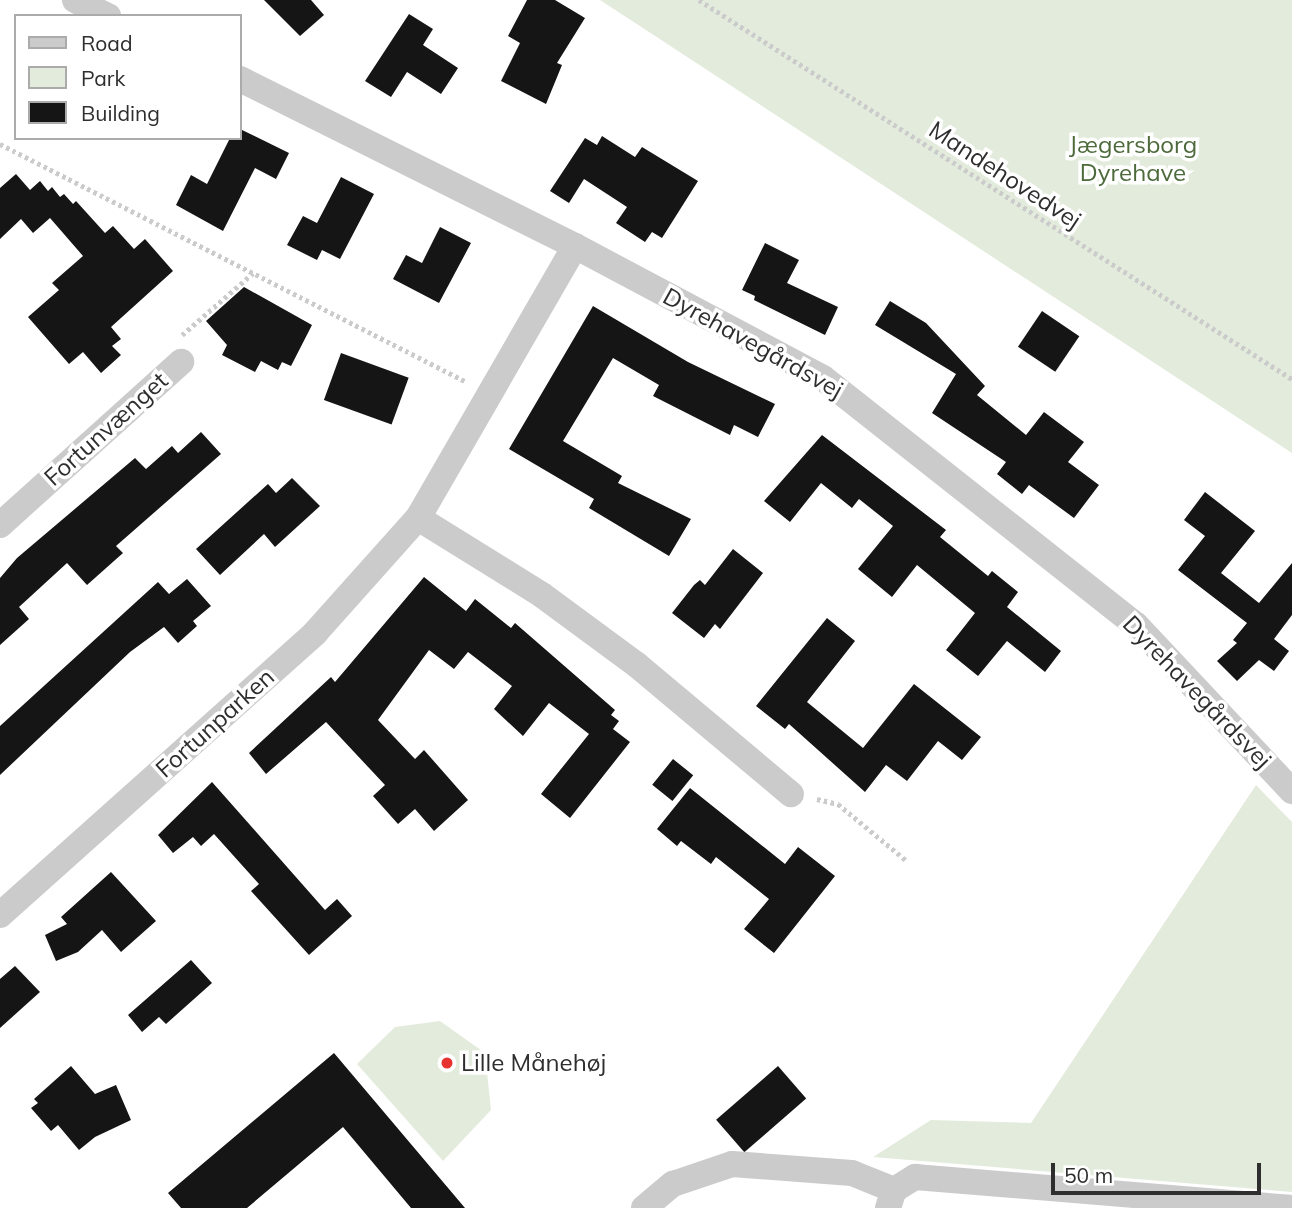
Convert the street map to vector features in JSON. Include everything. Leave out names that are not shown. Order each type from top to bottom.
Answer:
[{"type":"street","points":[[75,0],[104,14]]},
{"type":"street","name":"Dyrehavegårdsvej","points":[[242,80],[575,246],[823,378],[863,406],[1136,625],[1292,791]]},
{"type":"street","name":"Fortunparken","points":[[0,915],[315,633],[418,518],[575,246]]},
{"type":"street","name":"Fortunvænget","points":[[0,525],[181,362]]},
{"type":"street","points":[[418,518],[542,594],[637,665],[791,794]]},
{"type":"street","points":[[644,1208],[674,1184],[732,1164],[852,1174],[891,1199],[915,1177],[1290,1208]]},
{"type":"path","name":"Mandehovedvej","points":[[699,0],[1292,379]]},
{"type":"path","points":[[0,144],[490,394]]},
{"type":"path","name":"Fortunvænget","points":[[181,362],[173,343],[253,273]]},
{"type":"path","points":[[791,794],[838,803],[907,860]]},
{"type":"green space","name":"Jægersborg Dyrehave","points":[[600,0],[1292,0],[1292,453]]},
{"type":"green space","points":[[1256,785],[1292,822],[1292,1192],[873,1157],[931,1120],[1031,1123]]},
{"type":"green space","points":[[440,1021],[485,1053],[491,1110],[443,1161],[357,1064],[395,1027]]},
{"type":"building","points":[[264,0],[311,0],[324,15],[300,36]]},
{"type":"building","points":[[527,0],[555,0],[585,18],[557,63],[562,65],[546,104],[501,81],[520,43],[508,36]]},
{"type":"building","points":[[409,14],[433,29],[423,45],[458,68],[441,94],[407,72],[391,97],[365,81]]},
{"type":"building","points":[[242,130],[289,153],[276,179],[255,168],[223,231],[176,205],[191,175],[207,184],[229,140],[242,140]]},
{"type":"building","points":[[602,136],[635,157],[642,147],[698,181],[662,238],[652,232],[645,242],[616,223],[627,207],[584,179],[569,203],[550,191],[585,138],[597,145]]},
{"type":"building","points":[[16,174],[30,190],[40,181],[48,191],[52,187],[60,197],[64,194],[73,204],[76,201],[105,233],[113,226],[134,249],[145,239],[173,271],[111,327],[121,339],[112,346],[121,355],[101,373],[83,352],[69,364],[28,317],[59,290],[52,283],[83,256],[50,218],[33,233],[21,219],[0,239],[0,188]]},
{"type":"building","points":[[341,177],[374,194],[340,259],[322,250],[317,260],[287,245],[303,216],[317,223]]},
{"type":"building","points":[[440,227],[471,243],[439,303],[393,279],[406,255],[422,263]]},
{"type":"building","points":[[765,243],[799,260],[787,283],[838,307],[825,335],[754,300],[755,296],[742,290]]},
{"type":"building","points":[[244,287],[312,325],[291,366],[282,362],[278,370],[261,361],[255,372],[222,355],[227,345],[206,321]]},
{"type":"building","points":[[890,301],[926,323],[985,386],[977,395],[1026,435],[1044,412],[1084,442],[1068,462],[1099,485],[1074,518],[1029,485],[1022,494],[997,474],[1006,462],[932,413],[956,374],[875,325]]},
{"type":"building","points":[[593,306],[688,362],[775,404],[758,437],[734,425],[730,435],[653,396],[659,385],[613,358],[563,441],[622,476],[618,483],[691,519],[669,556],[589,508],[594,499],[509,449]]},
{"type":"building","points":[[1042,311],[1079,336],[1055,372],[1018,347]]},
{"type":"building","points":[[341,353],[409,378],[392,425],[324,400]]},
{"type":"building","points":[[201,432],[221,454],[116,546],[123,553],[87,585],[67,563],[19,607],[29,619],[0,645],[0,578],[17,558],[135,458],[146,469],[172,446],[178,453]]},
{"type":"building","points":[[822,435],[946,530],[940,537],[988,576],[992,571],[1018,592],[1007,607],[1061,651],[1045,672],[1007,641],[978,676],[946,650],[975,613],[917,565],[892,597],[858,569],[893,526],[859,499],[852,508],[821,483],[790,522],[764,501]]},
{"type":"building","points":[[292,478],[320,506],[275,547],[264,534],[220,575],[196,549],[268,484],[276,493]]},
{"type":"building","points":[[1205,492],[1255,531],[1221,573],[1259,603],[1292,563],[1292,615],[1274,639],[1289,651],[1274,671],[1259,660],[1237,681],[1217,661],[1237,643],[1233,640],[1247,623],[1178,570],[1205,536],[1184,520]]},
{"type":"building","points":[[733,549],[763,573],[720,629],[715,624],[704,638],[672,613],[694,585],[700,580],[705,585]]},
{"type":"building","points":[[424,577],[466,611],[475,599],[511,628],[515,623],[615,710],[611,715],[619,721],[613,729],[630,742],[570,818],[541,794],[589,734],[549,703],[523,736],[494,709],[512,686],[468,652],[454,669],[429,650],[378,720],[415,759],[424,750],[468,800],[434,831],[415,809],[398,824],[373,796],[385,785],[326,722],[266,774],[249,753],[331,677],[335,682]]},
{"type":"building","points":[[187,579],[211,606],[193,621],[197,626],[178,643],[164,627],[130,652],[0,775],[0,726],[158,582],[169,594]]},
{"type":"building","points":[[827,618],[855,641],[807,702],[863,748],[914,684],[981,737],[962,760],[938,741],[907,781],[886,765],[865,792],[789,724],[785,729],[756,706]]},
{"type":"building","points":[[673,759],[693,775],[672,801],[652,785]]},
{"type":"building","points":[[212,782],[325,910],[337,899],[352,916],[309,955],[251,891],[259,884],[214,834],[201,846],[193,837],[173,853],[158,835]]},
{"type":"building","points":[[690,788],[785,864],[798,847],[835,876],[774,953],[744,929],[769,899],[716,857],[711,864],[681,841],[677,846],[657,829]]},
{"type":"building","points":[[111,872],[156,921],[121,952],[102,930],[78,952],[56,961],[45,935],[67,924],[61,917]]},
{"type":"building","points":[[191,960],[212,983],[166,1024],[159,1017],[142,1032],[128,1015]]},
{"type":"building","points":[[15,966],[40,992],[0,1028],[0,979]]},
{"type":"building","points":[[334,1053],[465,1208],[411,1208],[343,1127],[247,1208],[181,1208],[168,1193]]},
{"type":"building","points":[[71,1066],[95,1094],[116,1085],[131,1120],[95,1137],[79,1150],[58,1125],[51,1131],[31,1108],[38,1103],[34,1099]]},
{"type":"building","points":[[778,1066],[806,1098],[744,1152],[716,1120]]},
{"type":"place","name":"Lille Månehøj","points":[[447,1063]]}]
